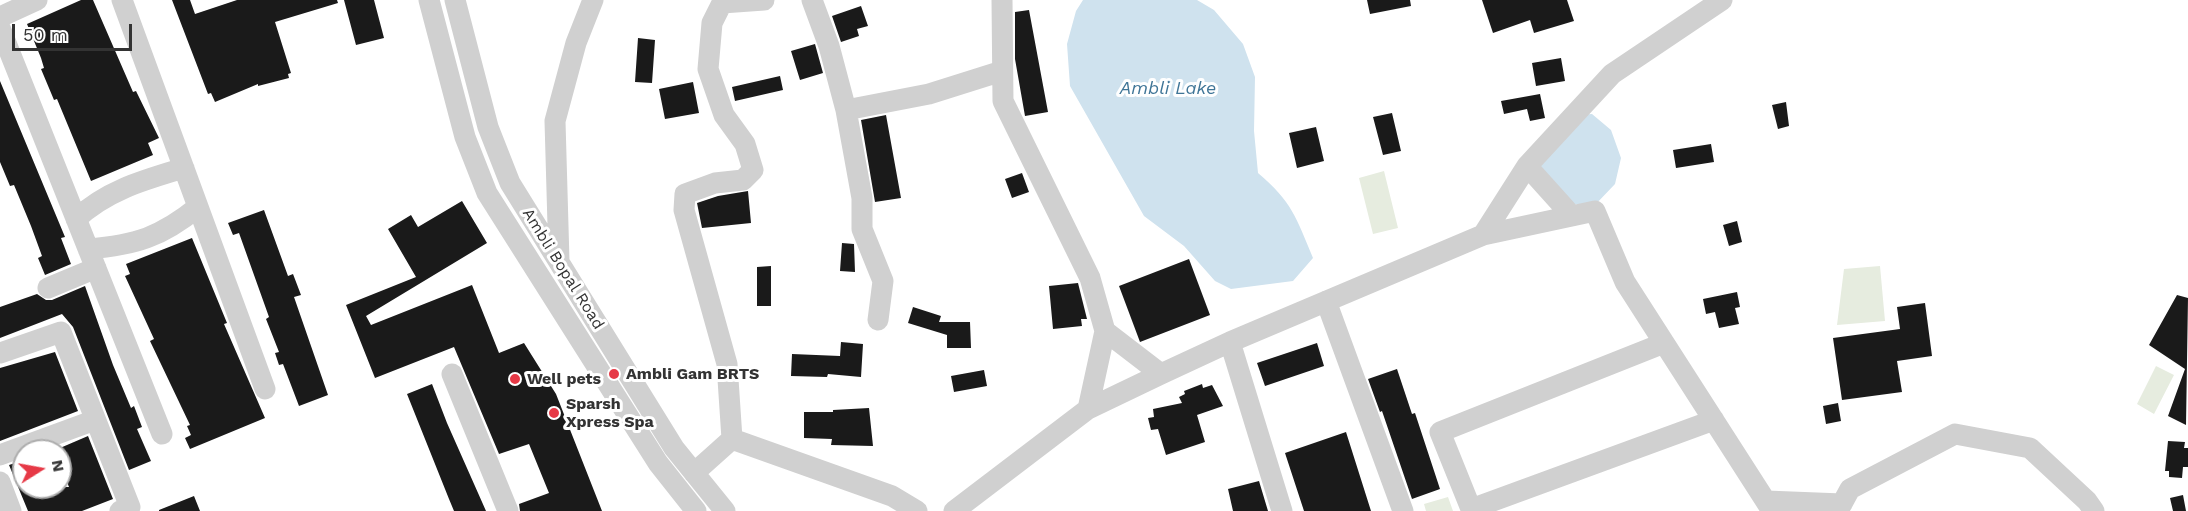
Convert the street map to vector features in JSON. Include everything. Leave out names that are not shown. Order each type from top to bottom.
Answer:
[{"type":"street","points":[[0,17],[37,0]]},
{"type":"street","points":[[122,0],[265,389]]},
{"type":"street","name":"Ambli Bopal Road","points":[[429,0],[465,137],[487,193],[658,463],[696,511]]},
{"type":"street","name":"Ambli Bopal Road","points":[[455,0],[488,128],[510,183],[674,448],[725,511]]},
{"type":"street","points":[[559,265],[555,121],[576,44],[593,0]]},
{"type":"street","points":[[732,439],[727,364],[684,210],[684,202],[685,194],[715,183],[743,180],[753,170],[745,144],[724,115],[708,69],[712,23],[722,3],[764,0]]},
{"type":"street","points":[[812,0],[829,46],[846,110],[862,198],[862,229],[884,281],[878,320]]},
{"type":"street","points":[[1002,0],[1003,101],[1090,278],[1106,331],[1088,409]]},
{"type":"street","points":[[1483,235],[1527,166],[1612,75],[1722,0]]},
{"type":"street","points":[[0,28],[162,435]]},
{"type":"street","points":[[846,110],[929,94],[1002,71]]},
{"type":"street","points":[[1527,166],[1572,216]]},
{"type":"street","points":[[76,219],[106,196],[129,185],[184,168]]},
{"type":"street","points":[[48,288],[92,259],[154,237],[198,207]]},
{"type":"street","points":[[954,511],[1088,409],[1161,374],[1230,342],[1483,235],[1595,211],[1625,282],[1769,506],[1840,508],[1850,489],[1955,434],[2030,448],[2087,501],[2094,511]]},
{"type":"street","points":[[1326,301],[1403,511]]},
{"type":"street","points":[[1106,331],[1161,374]]},
{"type":"street","points":[[0,354],[61,332],[130,507],[120,511]]},
{"type":"street","points":[[1230,342],[1282,511]]},
{"type":"street","points":[[1664,343],[1440,432],[1471,509],[1714,420]]},
{"type":"street","points":[[452,374],[508,511]]},
{"type":"street","points":[[0,455],[95,420]]},
{"type":"street","points":[[694,473],[732,439]]},
{"type":"street","points":[[732,439],[892,496],[917,511]]},
{"type":"street","points":[[658,463],[674,448]]},
{"type":"street","points":[[0,482],[11,511]]},
{"type":"shaded area","points":[[1384,171],[1398,228],[1373,234],[1359,178]]},
{"type":"shaded area","points":[[1880,266],[1885,321],[1837,325],[1844,269]]},
{"type":"shaded area","points":[[2156,366],[2174,375],[2154,414],[2137,404]]},
{"type":"shaded area","points":[[1448,497],[1453,511],[1426,511],[1424,504]]},
{"type":"water","name":"Ambli Lake","points":[[1083,0],[1197,0],[1214,10],[1243,44],[1255,77],[1254,131],[1258,173],[1279,193],[1292,211],[1313,258],[1293,281],[1231,289],[1215,281],[1184,246],[1144,216],[1070,86],[1067,44],[1076,11]]},
{"type":"water","points":[[1592,114],[1611,130],[1621,158],[1615,184],[1595,205],[1566,204],[1543,181],[1539,157],[1577,115]]},
{"type":"building","points":[[81,0],[93,0],[133,92],[136,91],[159,138],[148,143],[153,155],[91,181],[57,99],[54,100],[41,69],[44,68],[41,58],[27,24]]},
{"type":"building","points":[[172,0],[190,0],[195,14],[237,0],[337,0],[338,3],[275,22],[291,73],[288,74],[289,78],[258,86],[258,84],[215,102],[211,93],[208,94]]},
{"type":"building","points":[[344,0],[374,0],[384,38],[356,45]]},
{"type":"building","points":[[1367,0],[1410,0],[1411,6],[1370,14]]},
{"type":"building","points":[[1482,0],[1567,0],[1574,21],[1534,33],[1530,20],[1493,33]]},
{"type":"building","points":[[861,6],[868,26],[857,29],[859,36],[841,42],[832,16]]},
{"type":"building","points":[[1029,10],[1048,112],[1025,116],[1015,59],[1015,12]]},
{"type":"building","points":[[638,38],[655,40],[652,83],[635,82]]},
{"type":"building","points":[[815,44],[823,73],[800,80],[791,51]]},
{"type":"building","points":[[1561,58],[1565,81],[1536,86],[1532,63]]},
{"type":"building","points":[[780,76],[783,90],[735,101],[732,87]]},
{"type":"building","points":[[0,81],[65,237],[61,238],[71,264],[45,275],[38,258],[42,256],[31,226],[14,185],[10,186],[0,162]]},
{"type":"building","points":[[693,82],[699,113],[665,119],[659,89]]},
{"type":"building","points":[[1540,94],[1545,118],[1530,121],[1527,109],[1504,114],[1501,101]]},
{"type":"building","points":[[1786,102],[1789,126],[1778,129],[1772,105]]},
{"type":"building","points":[[1392,113],[1401,151],[1383,155],[1373,117]]},
{"type":"building","points":[[886,115],[901,198],[875,202],[861,120]]},
{"type":"building","points":[[1316,127],[1324,161],[1297,168],[1289,133]]},
{"type":"building","points":[[1711,144],[1714,162],[1676,168],[1673,150]]},
{"type":"building","points":[[1022,173],[1029,192],[1012,198],[1005,179]]},
{"type":"building","points":[[748,191],[751,223],[702,228],[697,203],[718,196]]},
{"type":"building","points":[[462,201],[487,243],[366,316],[371,325],[472,285],[499,353],[524,343],[556,394],[602,511],[520,511],[519,504],[549,493],[529,444],[499,454],[454,347],[375,378],[346,305],[416,277],[388,229],[411,215],[418,227]]},
{"type":"building","points":[[264,210],[288,276],[293,274],[301,295],[294,297],[328,395],[299,406],[283,364],[279,365],[275,353],[279,352],[266,319],[269,317],[239,233],[233,235],[228,223]]},
{"type":"building","points":[[1737,221],[1742,242],[1729,246],[1723,225]]},
{"type":"building","points":[[192,238],[227,323],[224,324],[265,418],[190,449],[185,438],[191,435],[187,426],[190,425],[150,341],[154,339],[125,276],[130,274],[126,264]]},
{"type":"building","points":[[842,243],[854,244],[855,272],[840,271]]},
{"type":"building","points":[[1189,259],[1210,315],[1140,342],[1119,286]]},
{"type":"building","points":[[771,266],[771,306],[757,306],[757,267]]},
{"type":"building","points":[[1078,283],[1087,319],[1081,319],[1082,326],[1053,329],[1049,286]]},
{"type":"building","points":[[85,286],[113,365],[131,408],[134,406],[142,427],[137,429],[151,461],[129,470],[73,327],[62,314],[0,338],[0,307],[37,294],[46,300],[52,300]]},
{"type":"building","points":[[1737,292],[1740,307],[1735,308],[1739,324],[1719,328],[1715,312],[1706,314],[1703,299]]},
{"type":"building","points":[[2177,295],[2188,298],[2186,425],[2168,416],[2185,369],[2149,345]]},
{"type":"building","points":[[1925,303],[1932,356],[1897,361],[1902,392],[1842,400],[1833,338],[1900,329],[1897,307]]},
{"type":"building","points":[[913,307],[941,316],[939,322],[970,322],[971,348],[947,348],[947,335],[908,323]]},
{"type":"building","points":[[841,342],[863,344],[861,377],[828,374],[827,377],[791,376],[792,354],[840,356]]},
{"type":"building","points":[[1317,343],[1324,366],[1265,386],[1257,363]]},
{"type":"building","points":[[55,352],[78,411],[0,441],[0,368]]},
{"type":"building","points":[[1397,369],[1412,414],[1415,413],[1440,489],[1412,499],[1382,411],[1380,412],[1368,379]]},
{"type":"building","points":[[984,370],[987,386],[954,392],[951,376]]},
{"type":"building","points":[[432,384],[486,511],[454,511],[407,394]]},
{"type":"building","points":[[1202,384],[1203,388],[1212,385],[1223,406],[1197,415],[1205,442],[1166,455],[1158,429],[1151,430],[1148,418],[1154,417],[1153,409],[1182,403],[1179,397],[1185,394],[1184,391]]},
{"type":"building","points":[[1838,403],[1841,421],[1826,424],[1823,406]]},
{"type":"building","points":[[869,408],[873,446],[831,445],[832,439],[804,438],[804,412]]},
{"type":"building","points":[[1346,432],[1371,511],[1304,511],[1285,453]]},
{"type":"building","points":[[88,436],[113,499],[82,511],[28,511],[23,499],[72,499],[72,443]]},
{"type":"building","points":[[2168,441],[2185,442],[2184,448],[2188,448],[2188,467],[2183,467],[2182,478],[2169,477],[2169,471],[2165,471]]},
{"type":"building","points":[[1259,481],[1268,511],[1233,511],[1228,489]]},
{"type":"building","points":[[2183,495],[2186,511],[2173,511],[2170,498]]},
{"type":"building","points":[[194,496],[200,511],[159,511],[159,510]]},
{"type":"place","name":"Ambli Gam BRTS","points":[[614,374]]},
{"type":"place","name":"Well pets","points":[[515,379]]},
{"type":"place","name":"Sparsh Xpress Spa","points":[[554,413]]}]
